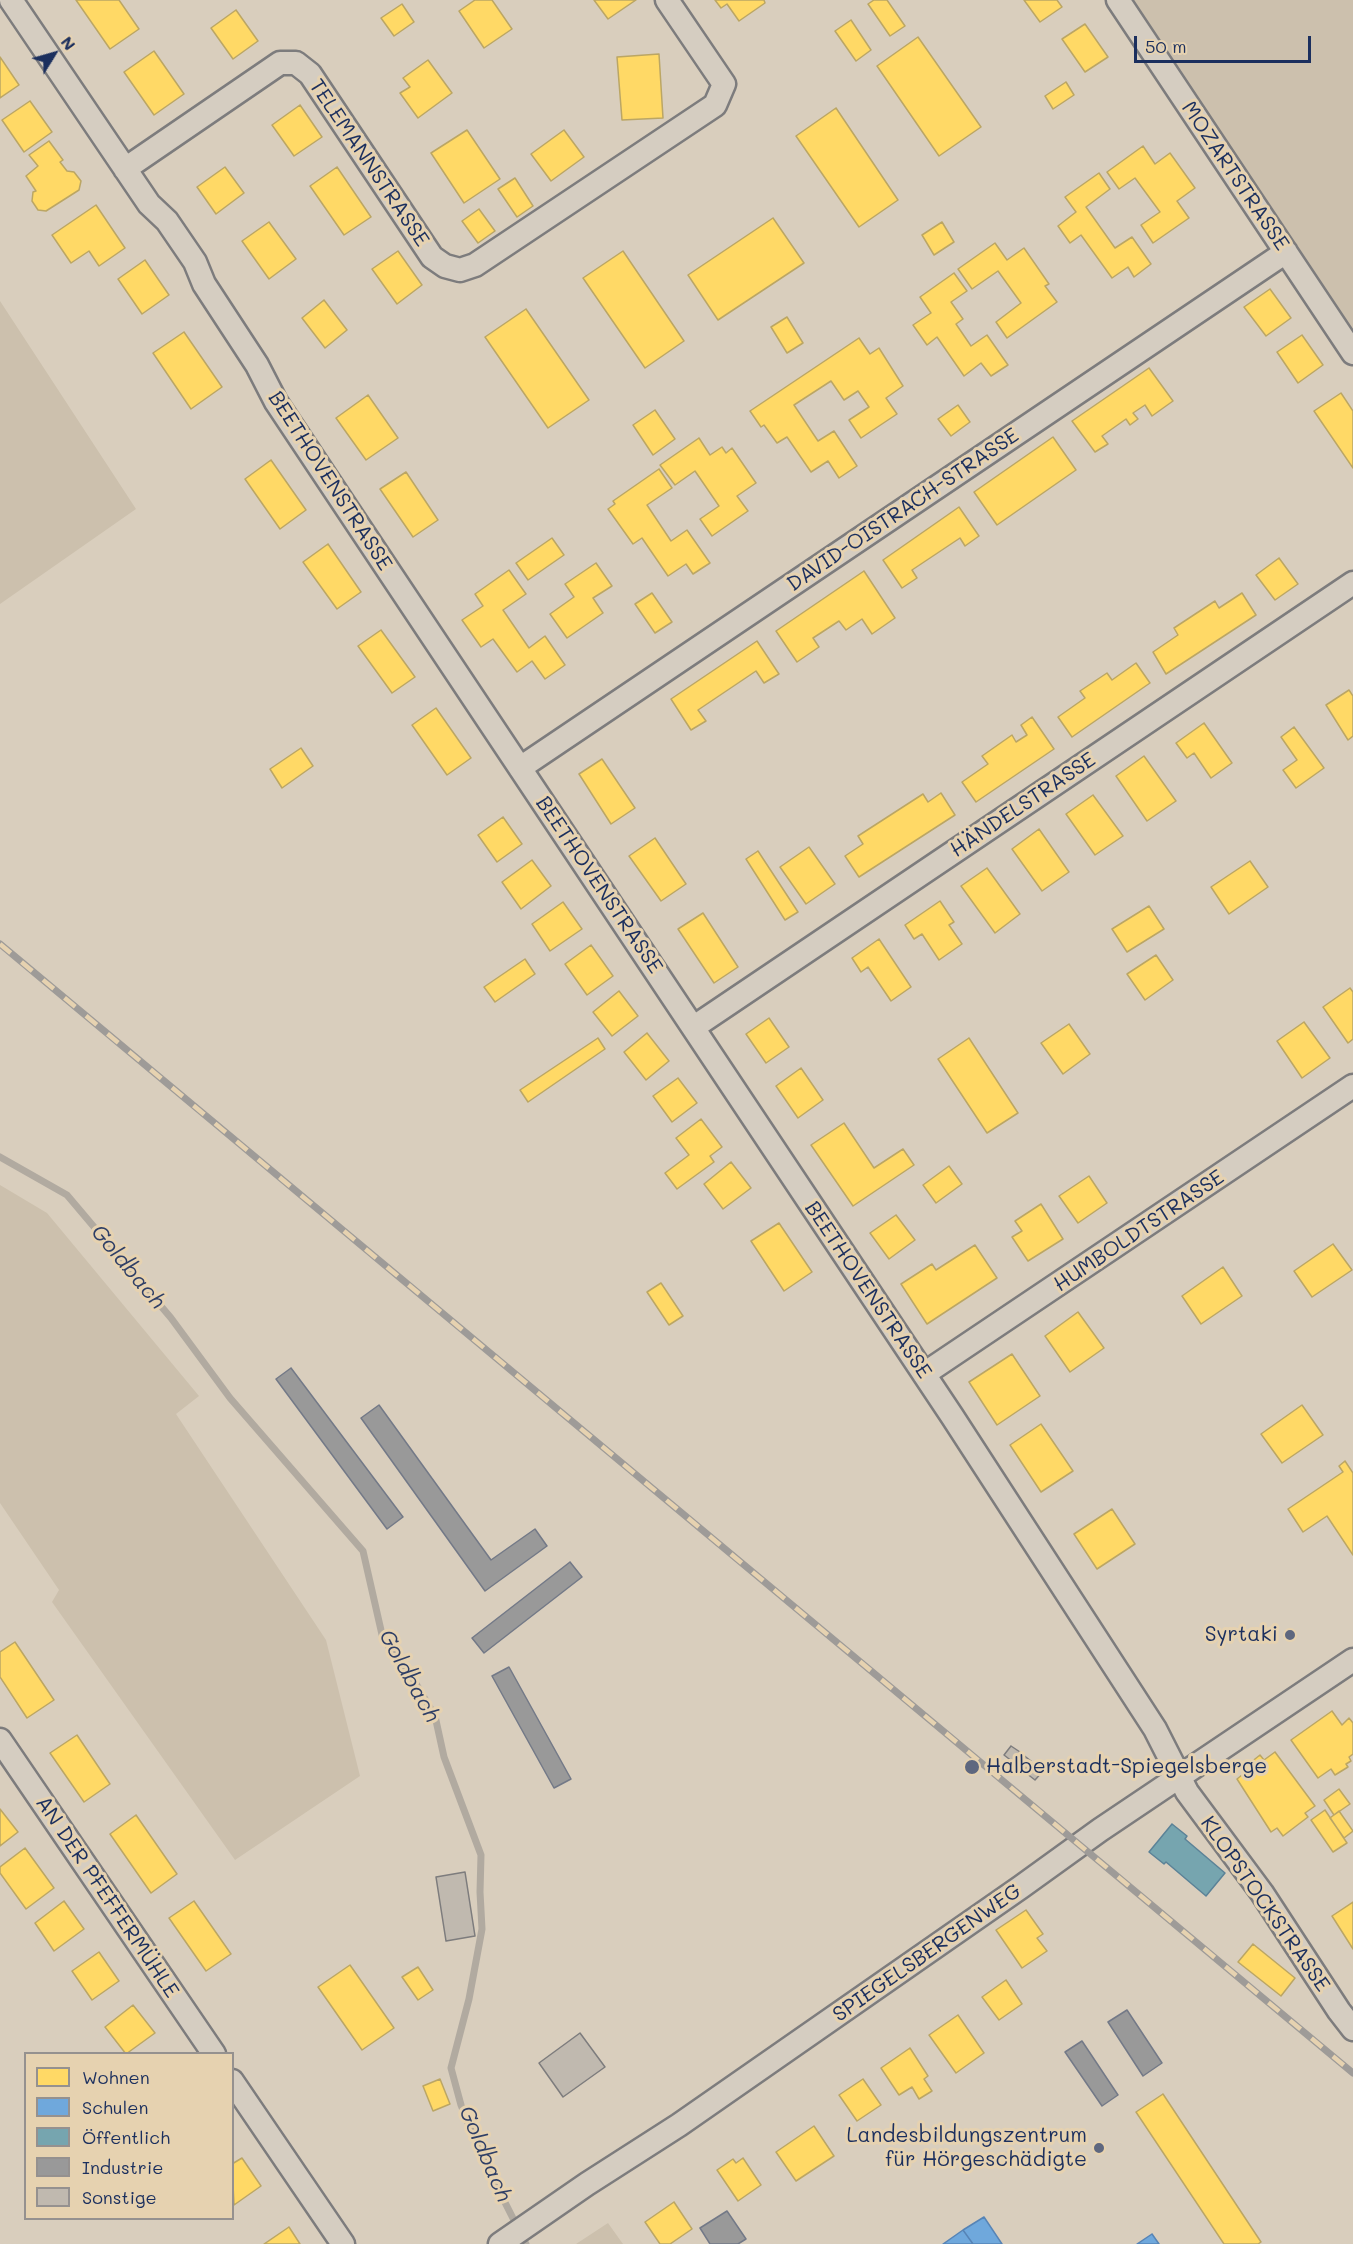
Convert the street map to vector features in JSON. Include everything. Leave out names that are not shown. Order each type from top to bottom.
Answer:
[{"type":"street","name":"BEETHOVENSTRASSE","points":[[11,0],[149,204],[167,221],[195,262],[204,284],[257,365],[276,402],[924,1374],[1155,1729],[1180,1776]]},
{"type":"street","name":"TELEMANNSTRASSE","points":[[125,169],[280,63],[296,63],[310,74],[432,257],[445,266],[460,270],[475,265],[715,105],[724,84],[667,0]]},
{"type":"street","name":"MOZARTSTRASSE","points":[[1118,0],[1353,353]]},
{"type":"street","name":"DAVID-OISTRACH-STRASSE","points":[[520,768],[1286,252]]},
{"type":"street","name":"HÄNDELSTRASSE","points":[[693,1027],[1353,583]]},
{"type":"street","name":"HUMBOLDTSTRASSE","points":[[924,1374],[1353,1086]]},
{"type":"street","name":"SPIEGELSBERGENWEG","points":[[511,2236],[679,2125],[1100,1830],[1353,1660]]},
{"type":"street","name":"AN DER PFEFFERMÜHLE","points":[[0,1740],[213,2052]]},
{"type":"street","name":"KLOPSTOCKSTRASSE","points":[[1180,1776],[1197,1806],[1262,1893],[1353,2029]]},
{"type":"street","points":[[234,2084],[343,2244]]},
{"type":"shaded area","points":[[1132,0],[1353,0],[1353,333]]},
{"type":"shaded area","points":[[0,301],[136,509],[0,604]]},
{"type":"shaded area","points":[[0,1185],[47,1213],[199,1396],[176,1414],[326,1640],[360,1776],[235,1860],[52,1602],[59,1590],[0,1503]]},
{"type":"shaded area","points":[[608,2223],[623,2244],[576,2244]]},
{"type":"building: Wohnen","points":[[76,0],[119,0],[139,29],[110,49]]},
{"type":"building: Wohnen","points":[[475,0],[492,0],[512,29],[484,48],[459,11]]},
{"type":"building: Wohnen","points":[[594,0],[636,0],[608,19]]},
{"type":"building: Wohnen","points":[[715,0],[764,0],[765,3],[739,21],[727,4],[721,8]]},
{"type":"building: Wohnen","points":[[874,0],[887,0],[905,26],[890,36],[868,4]]},
{"type":"building: Wohnen","points":[[1024,0],[1057,0],[1062,7],[1040,22]]},
{"type":"building: Wohnen","points":[[402,4],[414,22],[394,36],[381,18]]},
{"type":"building: Wohnen","points":[[236,10],[258,41],[233,59],[211,28]]},
{"type":"building: Wohnen","points":[[851,20],[871,50],[856,61],[835,31]]},
{"type":"building: Wohnen","points":[[1085,24],[1108,57],[1085,72],[1062,39]]},
{"type":"building: Wohnen","points":[[918,37],[981,127],[939,156],[877,66]]},
{"type":"building: Wohnen","points":[[154,51],[184,94],[154,115],[124,72]]},
{"type":"building: Wohnen","points":[[659,54],[663,118],[622,120],[617,57]]},
{"type":"building: Wohnen","points":[[0,57],[19,85],[0,98]]},
{"type":"building: Wohnen","points":[[428,60],[452,93],[418,118],[400,93],[410,87],[403,78]]},
{"type":"building: Wohnen","points":[[1066,82],[1074,95],[1053,109],[1045,96]]},
{"type":"building: Wohnen","points":[[30,101],[52,132],[24,152],[2,120]]},
{"type":"building: Wohnen","points":[[300,105],[322,137],[294,156],[272,125]]},
{"type":"building: Wohnen","points":[[836,108],[898,200],[859,227],[796,136]]},
{"type":"building: Wohnen","points":[[467,130],[500,179],[464,203],[431,153]]},
{"type":"building: Wohnen","points":[[564,130],[584,157],[551,181],[531,154]]},
{"type":"building: Wohnen","points":[[49,141],[63,160],[60,162],[67,171],[74,172],[81,181],[79,190],[46,211],[38,210],[32,201],[33,192],[36,191],[26,176],[38,166],[29,155]]},
{"type":"building: Wohnen","points":[[1143,146],[1155,164],[1170,153],[1195,188],[1177,201],[1189,218],[1153,243],[1141,225],[1160,212],[1135,178],[1119,189],[1107,172]]},
{"type":"building: Wohnen","points":[[225,167],[244,193],[216,214],[197,187]]},
{"type":"building: Wohnen","points":[[337,167],[371,217],[344,235],[310,186]]},
{"type":"building: Wohnen","points":[[1099,173],[1110,189],[1086,207],[1115,248],[1132,237],[1151,264],[1134,277],[1128,267],[1112,278],[1081,235],[1070,243],[1058,226],[1076,212],[1065,197]]},
{"type":"building: Wohnen","points":[[515,178],[533,206],[517,217],[498,189]]},
{"type":"building: Wohnen","points":[[96,205],[125,248],[99,266],[89,251],[71,263],[52,235]]},
{"type":"building: Wohnen","points":[[479,209],[495,231],[478,243],[462,221]]},
{"type":"building: Wohnen","points":[[773,218],[804,263],[718,320],[688,275]]},
{"type":"building: Wohnen","points":[[269,222],[296,259],[269,279],[242,241]]},
{"type":"building: Wohnen","points":[[942,222],[954,242],[934,255],[922,235]]},
{"type":"building: Wohnen","points":[[995,243],[1007,260],[1024,248],[1049,284],[1045,286],[1057,302],[1007,338],[996,322],[1021,303],[998,271],[972,289],[958,269]]},
{"type":"building: Wohnen","points":[[398,251],[422,285],[397,304],[372,269]]},
{"type":"building: Wohnen","points":[[623,251],[684,341],[645,368],[583,278]]},
{"type":"building: Wohnen","points":[[145,260],[169,295],[142,314],[118,279]]},
{"type":"building: Wohnen","points":[[954,273],[967,291],[951,302],[963,319],[956,324],[971,346],[987,335],[1008,365],[991,376],[981,363],[964,376],[937,337],[927,345],[913,325],[931,313],[920,297]]},
{"type":"building: Wohnen","points":[[1270,289],[1291,318],[1266,336],[1244,307]]},
{"type":"building: Wohnen","points":[[324,300],[347,330],[325,348],[302,318]]},
{"type":"building: Wohnen","points":[[526,309],[589,400],[548,428],[485,337]]},
{"type":"building: Wohnen","points":[[787,317],[803,343],[787,353],[771,327]]},
{"type":"building: Wohnen","points":[[184,332],[222,387],[191,409],[153,353]]},
{"type":"building: Wohnen","points":[[1302,335],[1323,365],[1298,383],[1277,352]]},
{"type":"building: Wohnen","points":[[859,338],[870,354],[879,348],[903,386],[886,398],[897,414],[861,438],[849,420],[869,407],[858,391],[844,400],[831,381],[794,405],[818,441],[834,431],[857,466],[839,478],[828,461],[811,472],[787,437],[777,443],[764,425],[761,427],[750,411]]},
{"type":"building: Wohnen","points":[[1149,368],[1173,401],[1152,416],[1145,405],[1133,413],[1138,419],[1130,425],[1126,419],[1102,436],[1108,444],[1095,452],[1072,421]]},
{"type":"building: Wohnen","points":[[1341,393],[1353,411],[1353,468],[1314,411]]},
{"type":"building: Wohnen","points":[[368,395],[398,438],[366,460],[336,418]]},
{"type":"building: Wohnen","points":[[958,405],[970,422],[951,436],[938,419]]},
{"type":"building: Wohnen","points":[[655,410],[675,439],[653,455],[633,425]]},
{"type":"building: Wohnen","points":[[1053,437],[1076,470],[997,525],[974,492]]},
{"type":"building: Wohnen","points":[[699,438],[710,455],[722,447],[726,453],[732,448],[756,483],[737,496],[748,511],[712,536],[700,519],[719,506],[695,471],[675,485],[660,465]]},
{"type":"building: Wohnen","points":[[271,460],[306,510],[280,529],[245,479]]},
{"type":"building: Wohnen","points":[[659,469],[672,488],[647,505],[671,541],[687,530],[710,563],[693,574],[686,564],[668,576],[642,538],[633,544],[608,509],[615,504],[613,501]]},
{"type":"building: Wohnen","points":[[406,472],[438,520],[413,537],[380,489]]},
{"type":"building: Wohnen","points":[[959,507],[979,536],[965,546],[960,538],[912,570],[917,578],[902,588],[883,560]]},
{"type":"building: Wohnen","points":[[552,538],[564,555],[528,580],[516,563]]},
{"type":"building: Wohnen","points":[[328,544],[361,592],[337,609],[303,562]]},
{"type":"building: Wohnen","points":[[1279,558],[1298,584],[1275,600],[1256,575]]},
{"type":"building: Wohnen","points":[[596,563],[612,586],[593,598],[603,613],[567,638],[550,614],[574,597],[565,584]]},
{"type":"building: Wohnen","points":[[509,570],[526,594],[503,610],[529,648],[545,636],[565,665],[545,679],[532,661],[517,672],[493,639],[481,647],[462,620],[483,606],[475,594]]},
{"type":"building: Wohnen","points":[[864,571],[895,618],[872,634],[862,619],[846,630],[839,621],[813,638],[819,647],[797,662],[776,631]]},
{"type":"building: Wohnen","points":[[652,593],[672,622],[655,633],[635,604]]},
{"type":"building: Wohnen","points":[[1242,593],[1256,615],[1166,674],[1153,652],[1178,635],[1174,628],[1215,601],[1219,608]]},
{"type":"building: Wohnen","points":[[381,630],[415,677],[392,693],[358,646]]},
{"type":"building: Wohnen","points":[[757,641],[779,674],[764,683],[756,671],[698,710],[706,721],[691,730],[671,699]]},
{"type":"building: Wohnen","points":[[1136,663],[1150,683],[1072,737],[1058,717],[1085,698],[1080,691],[1107,673],[1112,680]]},
{"type":"building: Wohnen","points":[[1349,690],[1353,696],[1353,736],[1348,740],[1326,705]]},
{"type":"building: Wohnen","points":[[436,708],[471,758],[447,775],[412,725]]},
{"type":"building: Wohnen","points":[[1032,717],[1054,749],[976,802],[962,782],[988,764],[982,756],[1012,735],[1016,742],[1027,735],[1021,725]]},
{"type":"building: Wohnen","points":[[1204,723],[1232,763],[1211,778],[1194,753],[1187,758],[1176,743]]},
{"type":"building: Wohnen","points":[[1294,727],[1324,768],[1296,788],[1283,770],[1297,760],[1281,737]]},
{"type":"building: Wohnen","points":[[301,748],[313,766],[282,788],[270,769]]},
{"type":"building: Wohnen","points":[[1144,756],[1176,801],[1147,821],[1116,776]]},
{"type":"building: Wohnen","points":[[602,759],[635,808],[611,824],[579,774]]},
{"type":"building: Wohnen","points":[[941,793],[955,815],[859,877],[845,856],[863,844],[858,836],[923,794],[928,802]]},
{"type":"building: Wohnen","points":[[1093,795],[1123,836],[1095,855],[1066,814]]},
{"type":"building: Wohnen","points":[[503,817],[522,844],[497,862],[478,835]]},
{"type":"building: Wohnen","points":[[1039,829],[1069,872],[1042,891],[1012,849]]},
{"type":"building: Wohnen","points":[[655,838],[686,884],[661,901],[629,856]]},
{"type":"building: Wohnen","points":[[809,847],[835,884],[806,904],[780,867]]},
{"type":"building: Wohnen","points":[[758,851],[798,912],[785,920],[746,859]]},
{"type":"building: Wohnen","points":[[532,860],[551,886],[521,909],[502,882]]},
{"type":"building: Wohnen","points":[[1250,861],[1268,887],[1229,914],[1211,887]]},
{"type":"building: Wohnen","points":[[987,868],[1020,914],[995,933],[961,886]]},
{"type":"building: Wohnen","points":[[940,901],[954,922],[949,925],[962,944],[939,960],[922,934],[914,939],[905,925]]},
{"type":"building: Wohnen","points":[[563,902],[582,929],[550,951],[532,924]]},
{"type":"building: Wohnen","points":[[1149,906],[1164,929],[1127,952],[1112,929]]},
{"type":"building: Wohnen","points":[[703,913],[738,967],[714,983],[678,929]]},
{"type":"building: Wohnen","points":[[879,939],[911,987],[891,1001],[868,967],[861,972],[852,958]]},
{"type":"building: Wohnen","points":[[591,945],[613,976],[587,995],[565,964]]},
{"type":"building: Wohnen","points":[[1156,955],[1173,980],[1145,1000],[1127,974]]},
{"type":"building: Wohnen","points":[[525,959],[535,974],[495,1002],[484,987]]},
{"type":"building: Wohnen","points":[[1350,988],[1353,992],[1353,1039],[1348,1043],[1323,1007]]},
{"type":"building: Wohnen","points":[[619,991],[638,1016],[612,1036],[593,1012]]},
{"type":"building: Wohnen","points":[[769,1018],[789,1047],[766,1063],[746,1034]]},
{"type":"building: Wohnen","points":[[1304,1022],[1330,1058],[1302,1078],[1277,1041]]},
{"type":"building: Wohnen","points":[[1069,1024],[1090,1054],[1063,1074],[1041,1043]]},
{"type":"building: Wohnen","points":[[647,1033],[669,1061],[646,1080],[624,1052]]},
{"type":"building: Wohnen","points":[[598,1038],[605,1049],[528,1102],[520,1090]]},
{"type":"building: Wohnen","points":[[969,1038],[1018,1113],[987,1133],[938,1059]]},
{"type":"building: Wohnen","points":[[801,1068],[823,1100],[798,1118],[776,1086]]},
{"type":"building: Wohnen","points":[[678,1078],[697,1103],[672,1122],[653,1096]]},
{"type":"building: Wohnen","points":[[701,1119],[722,1147],[710,1156],[714,1162],[677,1189],[665,1173],[689,1155],[676,1138]]},
{"type":"building: Wohnen","points":[[844,1123],[874,1168],[903,1149],[914,1165],[853,1206],[811,1145]]},
{"type":"building: Wohnen","points":[[731,1162],[751,1188],[723,1209],[704,1184]]},
{"type":"building: Wohnen","points":[[949,1166],[962,1184],[936,1203],[923,1185]]},
{"type":"building: Wohnen","points":[[1089,1176],[1107,1203],[1078,1223],[1059,1196]]},
{"type":"building: Wohnen","points":[[1041,1204],[1063,1239],[1028,1261],[1012,1237],[1022,1231],[1015,1221]]},
{"type":"building: Wohnen","points":[[896,1215],[915,1240],[889,1259],[870,1233]]},
{"type":"building: Wohnen","points":[[779,1223],[812,1272],[784,1291],[751,1241]]},
{"type":"building: Wohnen","points":[[1333,1244],[1352,1270],[1312,1297],[1294,1271]]},
{"type":"building: Wohnen","points":[[975,1245],[997,1278],[927,1324],[901,1284],[932,1264],[936,1270]]},
{"type":"building: Wohnen","points":[[1223,1267],[1242,1296],[1201,1324],[1182,1296]]},
{"type":"building: Wohnen","points":[[661,1283],[683,1316],[669,1325],[647,1292]]},
{"type":"building: Wohnen","points":[[1078,1312],[1104,1348],[1070,1372],[1045,1336]]},
{"type":"building: Wohnen","points":[[1012,1354],[1040,1396],[997,1425],[969,1382]]},
{"type":"building: Wohnen","points":[[1302,1405],[1323,1435],[1282,1463],[1261,1434]]},
{"type":"building: Wohnen","points":[[1041,1424],[1073,1471],[1041,1492],[1010,1445]]},
{"type":"building: Wohnen","points":[[1345,1461],[1353,1473],[1353,1555],[1327,1516],[1303,1532],[1288,1509],[1343,1472],[1339,1466]]},
{"type":"building: Wohnen","points":[[1112,1509],[1135,1544],[1097,1569],[1074,1534]]},
{"type":"building: Wohnen","points":[[15,1642],[54,1700],[27,1718],[0,1677],[0,1652]]},
{"type":"building: Wohnen","points":[[1332,1711],[1342,1725],[1349,1718],[1353,1723],[1353,1754],[1349,1757],[1351,1761],[1346,1764],[1348,1767],[1335,1775],[1331,1769],[1318,1778],[1291,1740]]},
{"type":"building: Wohnen","points":[[77,1735],[110,1784],[84,1802],[50,1753]]},
{"type":"building: Wohnen","points":[[1275,1752],[1315,1806],[1305,1813],[1308,1817],[1283,1836],[1277,1828],[1271,1832],[1237,1779],[1247,1771],[1245,1767],[1260,1755],[1264,1760]]},
{"type":"building: Wohnen","points":[[1339,1789],[1350,1804],[1334,1815],[1324,1800]]},
{"type":"building: Wohnen","points":[[0,1809],[18,1832],[0,1846]]},
{"type":"building: Wohnen","points":[[1325,1810],[1347,1843],[1333,1852],[1311,1820]]},
{"type":"building: Wohnen","points":[[1339,1811],[1353,1831],[1344,1838],[1330,1818]]},
{"type":"building: Wohnen","points":[[136,1815],[177,1874],[151,1893],[110,1834]]},
{"type":"building: Wohnen","points":[[25,1848],[54,1888],[26,1909],[0,1873],[0,1867]]},
{"type":"building: Wohnen","points":[[64,1901],[84,1929],[54,1951],[35,1923]]},
{"type":"building: Wohnen","points":[[194,1901],[231,1954],[206,1971],[169,1918]]},
{"type":"building: Wohnen","points":[[1353,1902],[1353,1949],[1332,1916]]},
{"type":"building: Wohnen","points":[[1026,1910],[1043,1934],[1037,1938],[1047,1951],[1022,1968],[996,1930]]},
{"type":"building: Wohnen","points":[[1253,1944],[1295,1978],[1281,1996],[1238,1962]]},
{"type":"building: Wohnen","points":[[99,1952],[119,1981],[92,2000],[72,1971]]},
{"type":"building: Wohnen","points":[[350,1965],[394,2028],[362,2050],[318,1987]]},
{"type":"building: Wohnen","points":[[418,1967],[433,1990],[418,2000],[402,1977]]},
{"type":"building: Wohnen","points":[[1006,1980],[1022,2004],[999,2020],[982,1997]]},
{"type":"building: Wohnen","points":[[133,2005],[155,2033],[129,2052],[124,2052],[105,2027]]},
{"type":"building: Wohnen","points":[[958,2015],[984,2053],[956,2073],[929,2035]]},
{"type":"building: Wohnen","points":[[910,2048],[928,2076],[924,2079],[932,2091],[919,2099],[912,2087],[899,2095],[881,2068]]},
{"type":"building: Wohnen","points":[[440,2079],[450,2104],[433,2111],[423,2086]]},
{"type":"building: Wohnen","points":[[863,2079],[881,2105],[857,2121],[839,2095]]},
{"type":"building: Wohnen","points":[[1163,2094],[1261,2242],[1258,2244],[1224,2244],[1136,2112]]},
{"type":"building: Wohnen","points":[[814,2126],[834,2156],[796,2181],[776,2152]]},
{"type":"building: Wohnen","points":[[242,2158],[261,2186],[234,2205],[234,2163]]},
{"type":"building: Wohnen","points":[[743,2158],[761,2185],[738,2201],[717,2170],[733,2159],[736,2163]]},
{"type":"building: Wohnen","points":[[674,2202],[692,2229],[670,2244],[660,2244],[645,2222]]},
{"type":"building: Wohnen","points":[[289,2227],[300,2244],[264,2244]]},
{"type":"building: Schulen","points":[[984,2217],[1002,2244],[973,2244],[963,2230]]},
{"type":"building: Schulen","points":[[963,2230],[973,2244],[943,2244]]},
{"type":"building: Schulen","points":[[1152,2234],[1159,2244],[1137,2244]]},
{"type":"building: Öffentlich","points":[[1172,1824],[1187,1836],[1185,1839],[1225,1873],[1206,1896],[1166,1862],[1164,1864],[1149,1852]]},
{"type":"building: Industrie","points":[[291,1368],[403,1517],[387,1529],[276,1379]]},
{"type":"building: Industrie","points":[[379,1405],[491,1560],[535,1529],[547,1546],[485,1591],[361,1418]]},
{"type":"building: Industrie","points":[[570,1562],[582,1577],[484,1653],[472,1638]]},
{"type":"building: Industrie","points":[[509,1667],[571,1779],[554,1788],[492,1676]]},
{"type":"building: Industrie","points":[[1127,2010],[1162,2063],[1143,2076],[1108,2022]]},
{"type":"building: Industrie","points":[[1082,2041],[1118,2095],[1102,2106],[1065,2052]]},
{"type":"building: Industrie","points":[[727,2211],[746,2239],[738,2244],[710,2244],[700,2228]]},
{"type":"building: Sonstige","points":[[1011,1746],[1020,1752],[1018,1755],[1022,1754],[1031,1761],[1029,1764],[1031,1766],[1033,1763],[1043,1771],[1035,1780],[1026,1773],[1028,1770],[1026,1768],[1024,1770],[1015,1764],[1017,1761],[1015,1759],[1013,1762],[1004,1755]]},
{"type":"building: Sonstige","points":[[465,1872],[475,1936],[446,1941],[436,1877]]},
{"type":"building: Sonstige","points":[[580,2033],[605,2067],[563,2097],[539,2063]]},
{"type":"waterway","name":"Goldbach","points":[[0,1157],[67,1195],[171,1318],[230,1398],[363,1551],[383,1639],[412,1677],[435,1716],[444,1757],[481,1855],[482,1929],[469,1999],[451,2068],[461,2105],[480,2153],[526,2244]]},
{"type":"railway","points":[[0,944],[1353,2073]]},
{"type":"place","name":"Syrtaki","points":[[1290,1635]]},
{"type":"place","name":"Halberstadt-Spiegelsberge","points":[[972,1767]]},
{"type":"place","name":"Landesbildungszentrum für Hörgeschädigte","points":[[1099,2148]]}]
